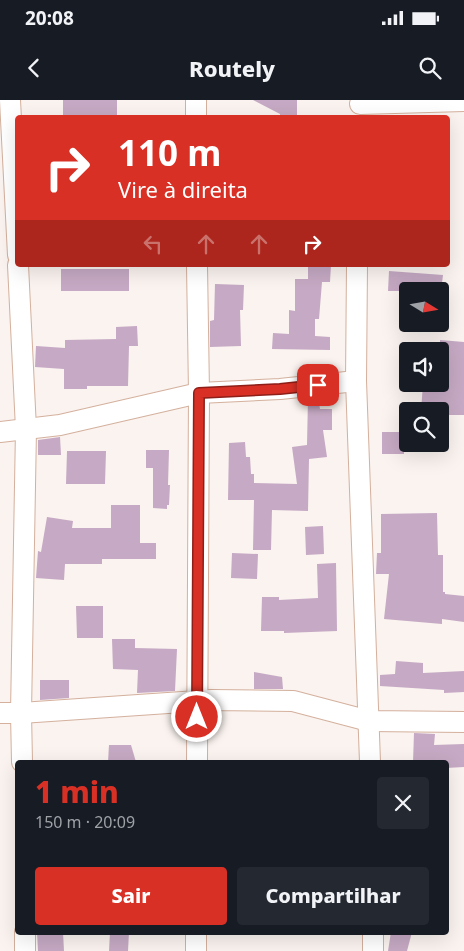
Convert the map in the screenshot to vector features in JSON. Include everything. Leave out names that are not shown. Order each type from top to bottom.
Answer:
[{"type":"street","points":[[10,100],[15,197]]},
{"type":"street","points":[[196,100],[196,115]]},
{"type":"street","points":[[360,107],[464,101]]},
{"type":"street","points":[[18,267],[26,429],[21,713],[22,760]]},
{"type":"street","points":[[197,267],[199,393],[197,760]]},
{"type":"street","points":[[357,267],[356,381],[370,760]]},
{"type":"street","points":[[0,432],[60,425],[199,393],[280,389],[356,381]]},
{"type":"street","points":[[0,713],[212,700],[293,701],[369,721],[464,722]]},
{"type":"street","points":[[25,935],[25,951]]},
{"type":"street","points":[[196,935],[196,951]]},
{"type":"street","points":[[373,935],[373,951]]},
{"type":"building","points":[[63,100],[117,100],[117,115],[63,115]]},
{"type":"building","points":[[253,100],[297,100],[297,115],[280,114]]},
{"type":"building","points":[[308,267],[331,267],[330,282],[322,282],[319,319],[315,319],[315,336],[330,337],[330,350],[272,349],[273,333],[289,334],[289,310],[295,311],[295,279],[308,279]]},
{"type":"building","points":[[61,269],[129,269],[129,291],[61,291]]},
{"type":"building","points":[[389,271],[443,275],[442,282],[399,282],[399,291],[388,291]]},
{"type":"building","points":[[215,284],[244,285],[243,310],[240,310],[241,346],[210,347],[210,321],[214,320]]},
{"type":"building","points":[[137,326],[138,346],[129,346],[128,386],[87,386],[87,389],[64,389],[64,369],[35,367],[36,346],[65,348],[65,340],[116,339],[116,327]]},
{"type":"building","points":[[440,340],[464,342],[464,415],[449,415],[449,402],[422,402],[422,392],[449,392],[449,342],[440,342]]},
{"type":"building","points":[[318,397],[320,409],[332,409],[332,430],[323,430],[327,457],[309,459],[308,511],[272,510],[271,550],[253,550],[254,500],[228,500],[229,443],[245,442],[246,457],[250,457],[251,474],[254,474],[254,483],[297,484],[292,447],[307,445],[308,398]]},
{"type":"building","points":[[382,432],[399,432],[399,452],[404,452],[404,454],[382,454]]},
{"type":"building","points":[[60,437],[61,455],[38,455],[38,440]]},
{"type":"building","points":[[146,450],[169,450],[168,485],[170,485],[167,509],[153,508],[153,468],[146,468]]},
{"type":"building","points":[[67,451],[106,451],[105,484],[66,484]]},
{"type":"building","points":[[111,505],[140,505],[140,543],[156,543],[156,559],[102,559],[102,564],[65,564],[64,580],[36,578],[38,551],[41,552],[47,517],[73,521],[72,528],[111,528]]},
{"type":"building","points":[[437,513],[438,555],[443,555],[443,592],[445,594],[464,596],[464,622],[442,619],[442,624],[384,619],[389,574],[376,574],[377,553],[381,553],[381,514]]},
{"type":"building","points":[[323,526],[324,554],[306,555],[305,527]]},
{"type":"building","points":[[232,553],[258,554],[257,579],[231,578]]},
{"type":"building","points":[[336,563],[337,631],[284,633],[284,631],[261,631],[262,597],[279,597],[279,600],[318,598],[317,564]]},
{"type":"building","points":[[76,606],[103,606],[103,638],[77,638]]},
{"type":"building","points":[[112,639],[135,639],[135,648],[177,649],[175,691],[137,693],[138,670],[113,669]]},
{"type":"building","points":[[396,661],[423,663],[423,673],[464,671],[464,692],[444,693],[444,690],[380,686],[380,675],[395,674]]},
{"type":"building","points":[[254,672],[282,677],[283,689],[254,689]]},
{"type":"building","points":[[40,680],[69,680],[69,698],[40,700]]},
{"type":"building","points":[[414,733],[435,734],[434,745],[464,744],[464,767],[449,768],[449,760],[413,760]]},
{"type":"building","points":[[109,745],[131,745],[135,760],[108,760]]},
{"type":"building","points":[[37,935],[63,935],[64,951],[38,951]]},
{"type":"building","points":[[110,935],[129,935],[128,951],[109,951]]},
{"type":"building","points":[[391,935],[411,935],[407,951],[388,951]]},
{"type":"route","points":[[197,717],[199,393],[318,385]]}]
